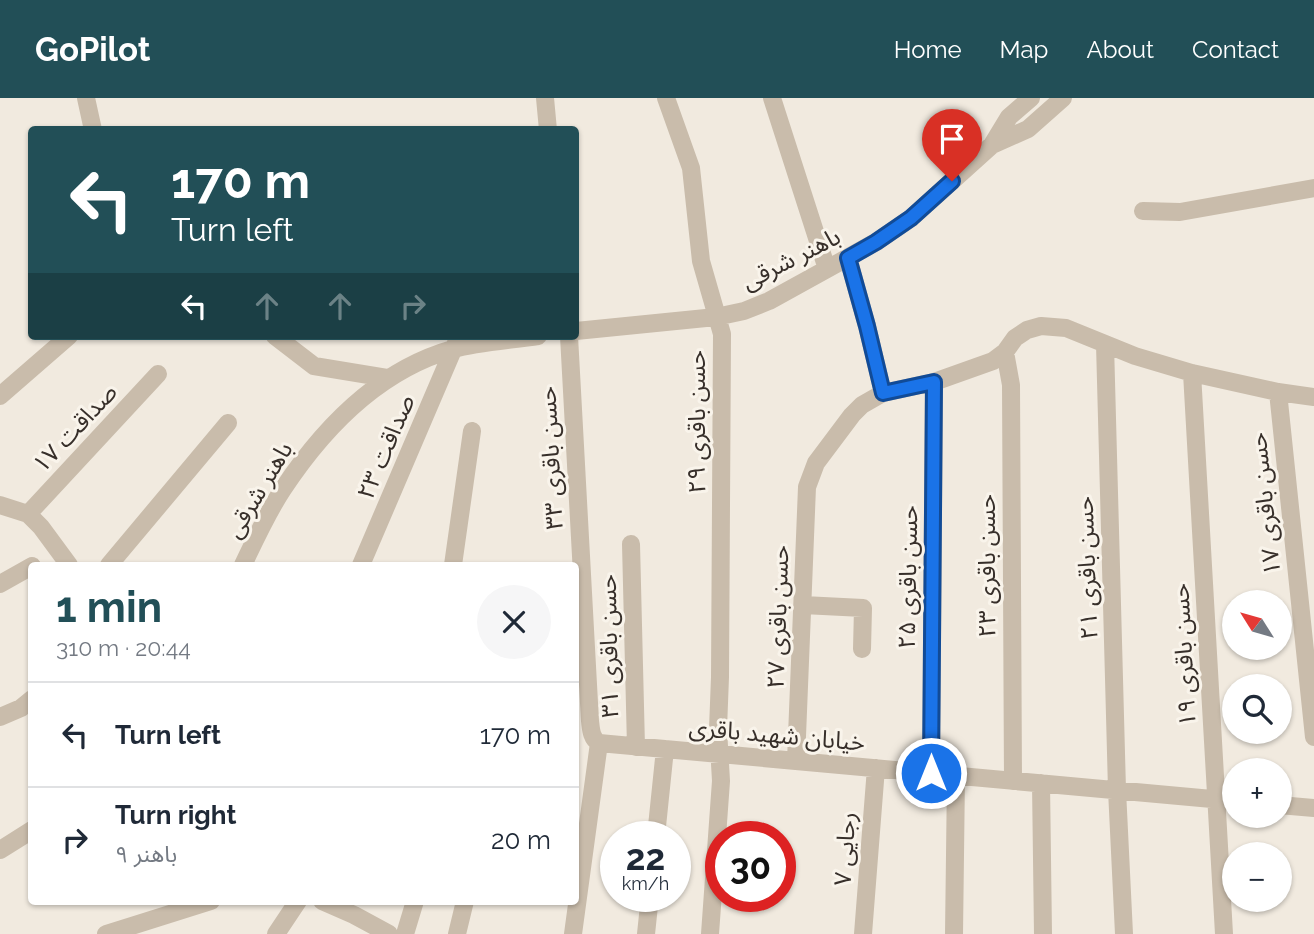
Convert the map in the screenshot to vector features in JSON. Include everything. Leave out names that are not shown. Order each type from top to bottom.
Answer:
[{"type":"street","points":[[86,98],[92,126]]},
{"type":"street","points":[[545,98],[548,126]]},
{"type":"street","name":"حسن باقری ۲۹","points":[[666,98],[691,168],[701,261],[722,334],[718,729],[721,781],[709,934]]},
{"type":"street","points":[[772,98],[827,269]]},
{"type":"street","name":"باهنر شرقی","points":[[579,331],[716,317],[744,311],[769,301],[876,242],[911,218],[992,145],[1009,117],[1031,98]]},
{"type":"street","name":"باهنر شرقی","points":[[992,145],[1028,129],[1063,98]]},
{"type":"street","points":[[1143,211],[1180,212],[1314,188]]},
{"type":"street","points":[[848,258],[883,393],[934,382],[993,361],[1005,352],[1015,338],[1027,330],[1041,326],[1066,328],[1135,356],[1192,373],[1314,397]]},
{"type":"street","points":[[0,396],[64,340]]},
{"type":"street","points":[[280,340],[314,366],[387,378]]},
{"type":"street","name":"باهنر شرقی","points":[[245,562],[281,491],[315,444],[342,415],[387,378],[421,360],[457,342],[484,340]]},
{"type":"street","name":"حسن باقری ۳۳","points":[[569,340],[590,721],[592,735],[599,743]]},
{"type":"street","name":"صداقت ۲۳","points":[[362,562],[457,342]]},
{"type":"street","name":"حسن باقری ۲۱","points":[[1105,344],[1117,790],[1124,934]]},
{"type":"street","name":"حسن باقری ۲۳","points":[[1005,352],[1011,385],[1013,781]]},
{"type":"street","name":"حسن باقری ۱۹","points":[[1192,373],[1222,761]]},
{"type":"street","name":"صداقت ۱۷","points":[[28,514],[158,374]]},
{"type":"street","name":"حسن باقری ۲۵","points":[[931,773],[934,382]]},
{"type":"street","name":"حسن باقری ۱۷","points":[[1278,391],[1314,737]]},
{"type":"street","name":"حسن باقری ۲۷","points":[[796,761],[807,487],[816,463],[852,415],[862,405],[883,393]]},
{"type":"street","points":[[112,562],[228,423]]},
{"type":"street","points":[[453,562],[472,431]]},
{"type":"street","points":[[0,505],[28,514],[67,562]]},
{"type":"street","name":"حسن باقری ۳۱","points":[[631,544],[636,747]]},
{"type":"street","points":[[38,562],[58,550]]},
{"type":"street","points":[[0,584],[28,568]]},
{"type":"street","points":[[803,604],[863,608],[862,649]]},
{"type":"street","points":[[0,717],[28,703]]},
{"type":"street","points":[[579,890],[599,743]]},
{"type":"street","name":"خیابان شهید باقری","points":[[599,743],[1222,800]]},
{"type":"street","points":[[658,821],[665,749]]},
{"type":"street","name":"رجایی ۷","points":[[863,934],[876,768]]},
{"type":"street","points":[[954,934],[956,775]]},
{"type":"street","points":[[1041,783],[1043,934]]},
{"type":"street","points":[[1292,806],[1314,808]]},
{"type":"street","name":"حسن باقری ۱۹","points":[[1224,934],[1225,828]]},
{"type":"street","points":[[0,850],[28,832]]},
{"type":"street","points":[[113,932],[198,905]]},
{"type":"street","points":[[276,934],[295,905]]},
{"type":"street","points":[[328,905],[358,927],[389,934]]},
{"type":"street","points":[[405,934],[414,905]]},
{"type":"street","points":[[457,934],[464,905]]},
{"type":"street","points":[[573,934],[577,905]]},
{"type":"street","points":[[646,934],[648,912]]},
{"type":"route","points":[[931,773],[934,382],[883,393],[848,258],[911,218],[952,181]]}]
